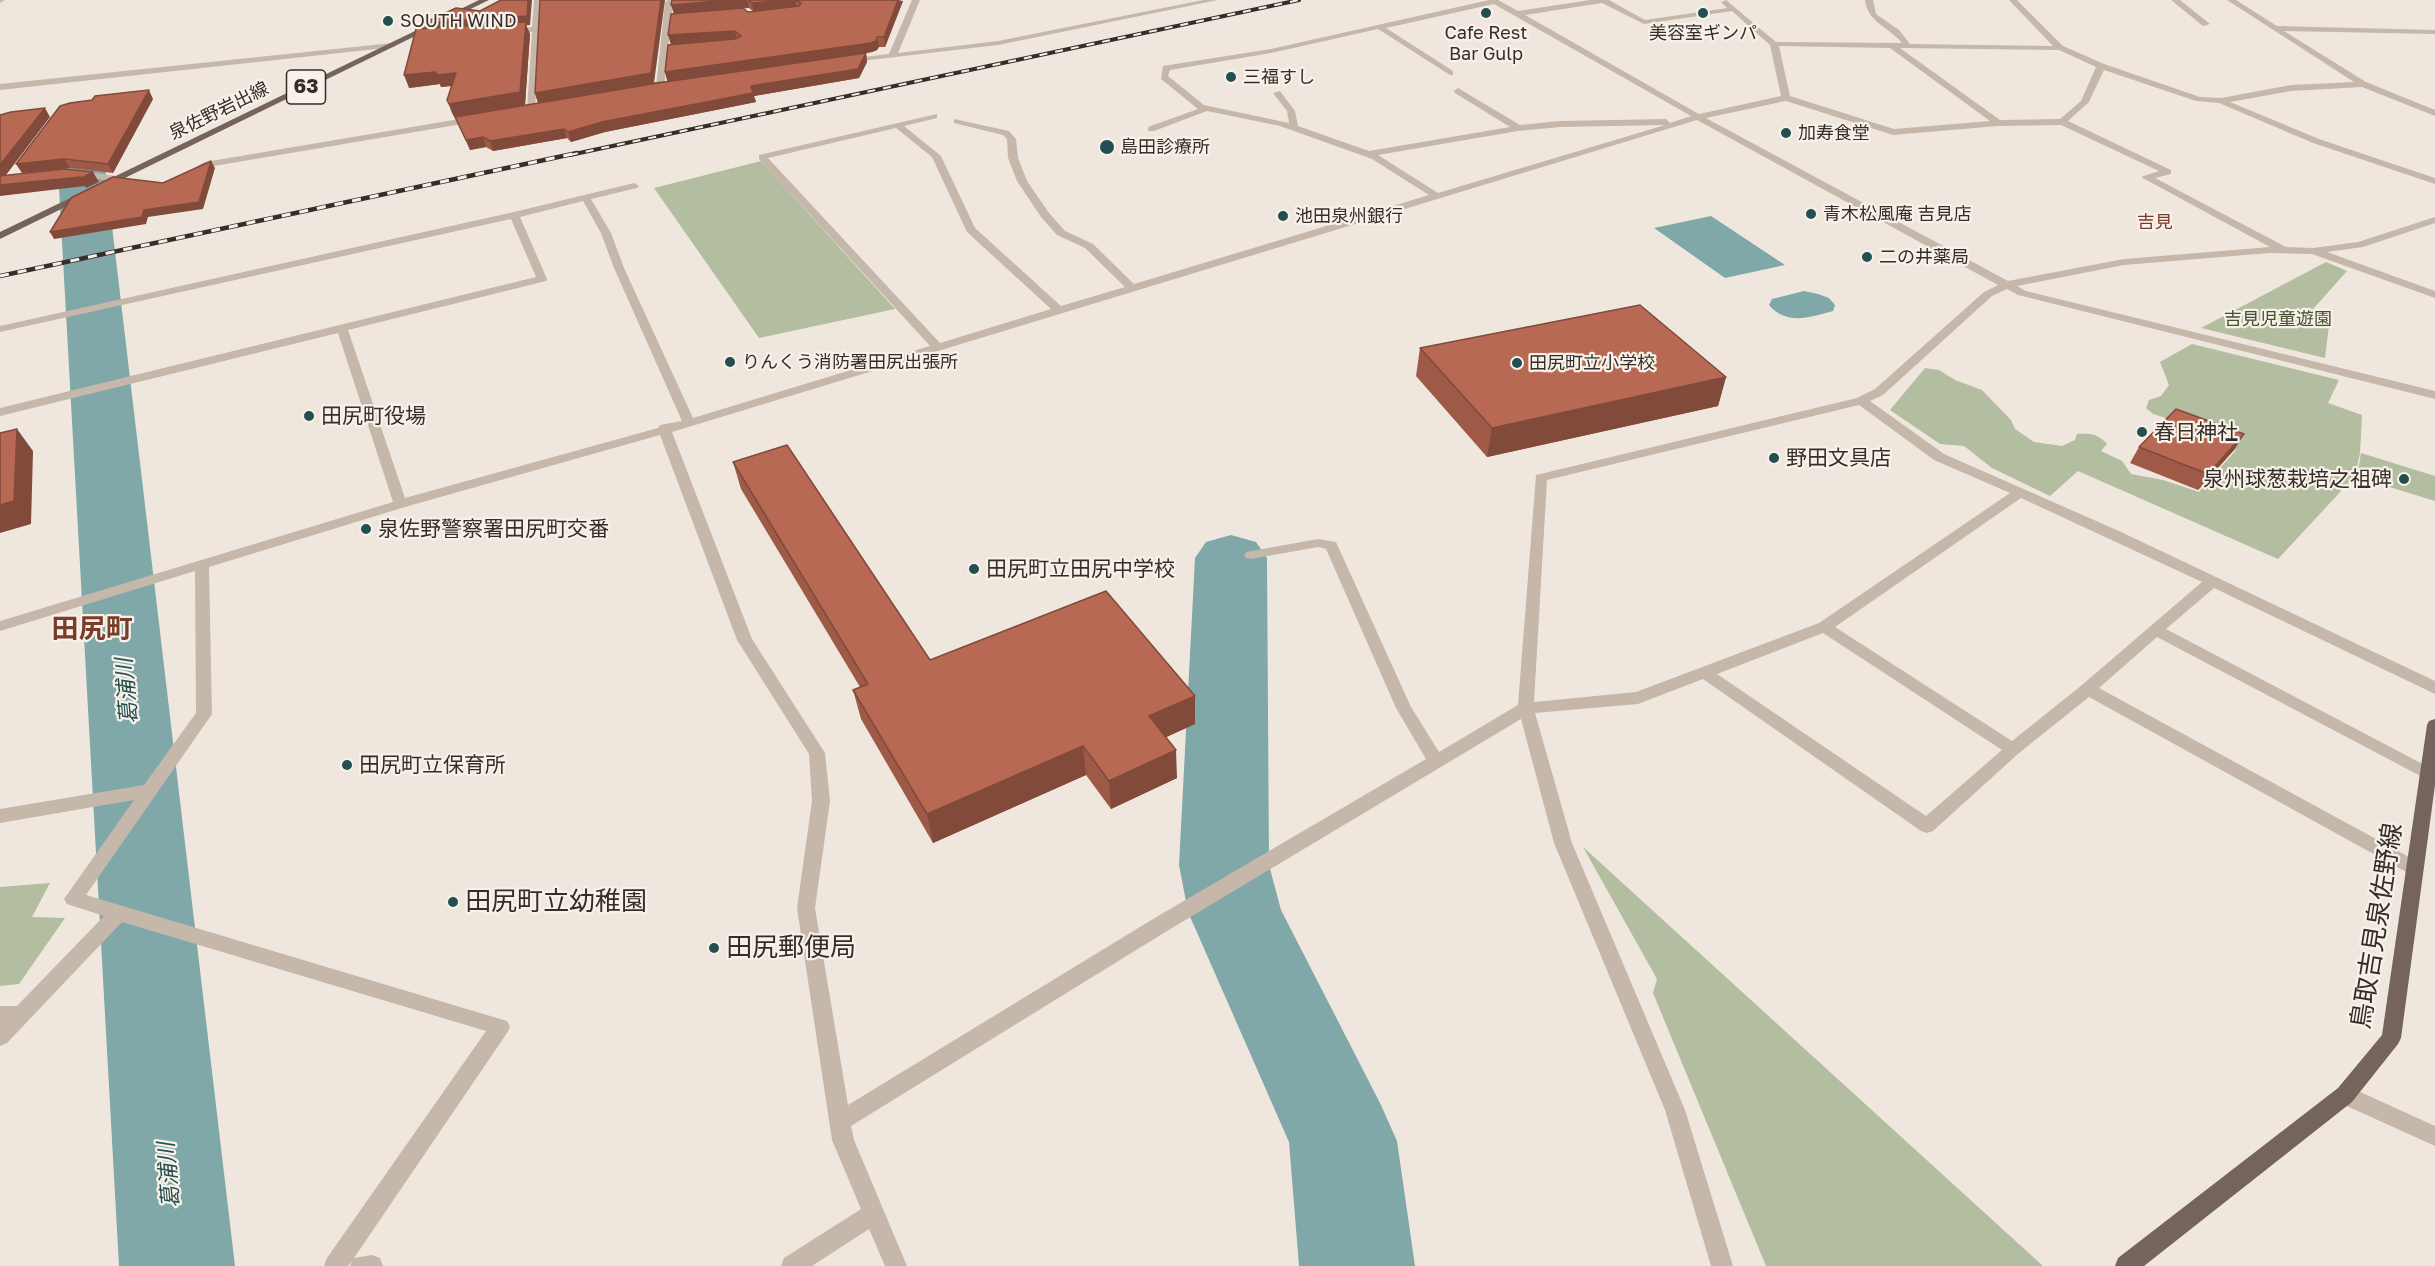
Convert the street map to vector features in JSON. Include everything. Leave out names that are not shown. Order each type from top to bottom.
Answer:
[{"type":"main road","name":"泉佐野岩出線","points":[[0,236],[485,0]]},
{"type":"main road","name":"鳥取吉見泉佐野線","points":[[2126,1266],[2345,1095],[2391,1038],[2435,725]]},
{"type":"street","points":[[531,110],[538,0]]},
{"type":"street","points":[[660,87],[669,2],[676,0]]},
{"type":"street","points":[[893,54],[916,0]]},
{"type":"street","points":[[1162,0],[1169,9]]},
{"type":"street","points":[[835,62],[998,42],[1214,0]]},
{"type":"street","points":[[1516,14],[1604,0],[1644,22],[1733,9]]},
{"type":"street","points":[[1722,0],[1774,44],[1786,98]]},
{"type":"street","points":[[1869,0],[1869,9],[1878,21],[1892,28],[1908,46]]},
{"type":"street","points":[[2013,0],[2060,48],[2101,66],[2199,99],[2221,101],[2291,88],[2363,84]]},
{"type":"street","points":[[2175,0],[2206,24]]},
{"type":"street","points":[[2231,0],[2363,84],[2435,113]]},
{"type":"street","points":[[1437,196],[1368,154],[1294,127],[1201,107],[1164,77],[1166,68],[1271,51],[1494,1],[1698,117],[2022,293],[2435,395]]},
{"type":"street","points":[[668,19],[679,18]]},
{"type":"street","points":[[1380,27],[1450,73]]},
{"type":"street","points":[[2275,28],[2435,32]]},
{"type":"street","points":[[501,32],[536,30]]},
{"type":"street","points":[[408,38],[431,37]]},
{"type":"street","points":[[1774,44],[2060,48]]},
{"type":"street","points":[[0,87],[393,45]]},
{"type":"street","points":[[1892,46],[1998,123]]},
{"type":"street","points":[[664,50],[675,49]]},
{"type":"street","points":[[2062,122],[2085,102],[2101,66]]},
{"type":"street","points":[[648,89],[672,85]]},
{"type":"street","points":[[1458,91],[1518,128]]},
{"type":"street","points":[[1277,93],[1291,111],[1294,127]]},
{"type":"street","points":[[0,626],[400,504],[664,428],[689,423],[1684,121],[1786,98],[1893,132],[1998,123],[2062,122],[2168,172],[2146,177],[2284,250]]},
{"type":"street","points":[[2221,101],[2316,141],[2435,181]]},
{"type":"street","points":[[520,112],[543,108]]},
{"type":"street","points":[[1151,129],[1207,108]]},
{"type":"street","points":[[934,116],[762,157],[938,348]]},
{"type":"street","points":[[186,175],[205,165],[485,118]]},
{"type":"street","points":[[957,121],[1006,133],[1011,139],[1013,158],[1022,182],[1045,214],[1061,233],[1089,246],[1133,289]]},
{"type":"street","points":[[1368,154],[1518,128],[1560,124],[1684,121]]},
{"type":"street","points":[[898,125],[936,156],[971,230],[1060,311]]},
{"type":"street","points":[[60,174],[70,173],[139,182]]},
{"type":"street","points":[[0,329],[514,215],[634,186]]},
{"type":"street","points":[[585,197],[606,233],[619,268],[689,423]]},
{"type":"street","points":[[0,412],[542,279],[514,215]]},
{"type":"street","points":[[1722,1266],[1675,1110],[1563,843],[1526,708],[1541,478],[1861,400],[1879,392],[1988,294],[2006,285],[2124,262],[2284,250],[2313,251],[2359,245],[2435,220]]},
{"type":"street","points":[[2313,251],[2435,295]]},
{"type":"street","points":[[342,328],[400,504]]},
{"type":"street","points":[[1861,400],[1939,457],[2114,534],[2435,688]]},
{"type":"street","points":[[664,428],[745,640],[817,753],[821,801],[806,908],[843,1140],[896,1266]]},
{"type":"street","points":[[840,1121],[1160,925],[1526,708],[1638,698],[1824,627],[2019,493]]},
{"type":"street","points":[[1251,555],[1318,543],[1331,545],[1404,708],[1436,761]]},
{"type":"street","points":[[202,564],[204,714],[73,899],[500,1027],[335,1266]]},
{"type":"street","points":[[1705,673],[1927,826],[2013,749],[2088,689],[2211,582]]},
{"type":"street","points":[[1824,627],[2013,749]]},
{"type":"street","points":[[2155,630],[2428,774]]},
{"type":"street","points":[[2088,689],[2414,868]]},
{"type":"street","points":[[0,816],[150,791]]},
{"type":"street","points":[[0,1037],[119,913]]},
{"type":"street","points":[[0,1015],[21,1015]]},
{"type":"street","points":[[2345,1095],[2435,1136]]},
{"type":"street","points":[[792,1266],[873,1214]]},
{"type":"street","points":[[361,1266],[372,1266]]},
{"type":"green space","points":[[761,161],[895,309],[759,338],[654,188]]},
{"type":"green space","name":"吉見児童遊園","points":[[2326,262],[2347,271],[2306,317],[2329,325],[2325,358],[2201,328]]},
{"type":"green space","points":[[2192,344],[2339,380],[2328,403],[2362,415],[2360,453],[2355,476],[2278,559],[2078,471],[2050,496],[1992,468],[1964,446],[1940,444],[1890,410],[1925,368],[1939,370],[1955,380],[1982,390],[2011,420],[2015,429],[2034,442],[2062,446],[2075,440],[2077,434],[2094,435],[2107,444],[2101,451],[2122,461],[2131,474],[2163,480],[2199,492],[2236,450],[2176,421],[2153,414],[2146,408],[2149,400],[2161,396],[2169,385],[2160,362]]},
{"type":"green space","points":[[2361,453],[2435,476],[2435,501],[2357,477]]},
{"type":"green space","points":[[1583,847],[2043,1266],[1766,1266],[1653,993],[1657,979]]},
{"type":"green space","points":[[50,883],[32,917],[65,918],[19,984],[0,986],[0,887]]},
{"type":"water","points":[[1711,216],[1785,265],[1725,278],[1654,228]]},
{"type":"water","points":[[1804,291],[1829,298],[1835,305],[1833,311],[1791,318],[1776,312],[1769,305],[1772,299]]},
{"type":"building","points":[[501,0],[528,0],[527,16],[424,23],[456,8],[480,11]]},
{"type":"building","points":[[540,0],[661,0],[651,73],[535,93]]},
{"type":"building","points":[[672,0],[731,0],[671,5]]},
{"type":"building","points":[[748,0],[792,0],[752,3]]},
{"type":"building","points":[[795,0],[898,0],[884,37],[877,37],[876,41],[871,43],[665,72],[668,45],[735,39],[741,36],[735,31],[668,35],[671,14],[743,8],[748,12],[799,6],[801,3]]},
{"type":"building","points":[[526,22],[520,92],[449,104],[447,100],[456,73],[404,75],[416,29]]},
{"type":"building","points":[[866,53],[858,69],[751,86],[753,93],[602,122],[568,132],[564,129],[490,141],[483,137],[466,140],[455,117],[658,83]]},
{"type":"building","points":[[149,90],[108,164],[64,159],[16,164],[60,106],[92,100],[95,96]]},
{"type":"building","points":[[45,108],[0,165],[0,115]]},
{"type":"building","points":[[211,161],[199,202],[144,210],[142,217],[50,232],[71,198],[113,177],[163,183]]},
{"type":"building","points":[[64,169],[93,172],[80,179],[81,177],[0,185],[0,176]]},
{"type":"building","points":[[1640,305],[1726,377],[1492,428],[1420,348]]},
{"type":"building","points":[[2176,409],[2244,434],[2208,474],[2139,447]]},
{"type":"building","points":[[17,429],[14,501],[0,505],[0,433]]},
{"type":"building","points":[[787,445],[930,660],[1106,591],[1195,696],[1149,716],[1176,750],[1109,781],[1083,746],[927,814],[853,690],[868,684],[733,462]]},
{"type":"waterway","name":"葛浦川","points":[[77,116],[177,1266]]},
{"type":"waterway","points":[[1231,558],[1224,865],[1235,912],[1343,1141],[1357,1266]]},
{"type":"railway","points":[[570,155],[1299,0]]},
{"type":"railway","points":[[0,276],[577,153]]},
{"type":"place","name":"Cafe Rest Bar Gulp","points":[[1486,13]]},
{"type":"place","name":"美容室ギンパ","points":[[1703,13]]},
{"type":"place","name":"SOUTH WIND","points":[[388,21]]},
{"type":"place","name":"三福すし","points":[[1231,77]]},
{"type":"place","name":"加寿食堂","points":[[1786,133]]},
{"type":"place","name":"島田診療所","points":[[1107,147]]},
{"type":"place","name":"青木松風庵 吉見店","points":[[1811,214]]},
{"type":"place","name":"池田泉州銀行","points":[[1283,216]]},
{"type":"place","name":"二の井薬局","points":[[1867,257]]},
{"type":"place","name":"りんくう消防署田尻出張所","points":[[730,362]]},
{"type":"place","name":"田尻町立小学校","points":[[1517,363]]},
{"type":"place","name":"田尻町役場","points":[[309,416]]},
{"type":"place","name":"春日神社","points":[[2142,432]]},
{"type":"place","name":"野田文具店","points":[[1774,458]]},
{"type":"place","name":"泉州球葱栽培之祖碑","points":[[2404,479]]},
{"type":"place","name":"泉佐野警察署田尻町交番","points":[[366,529]]},
{"type":"place","name":"田尻町立田尻中学校","points":[[974,569]]},
{"type":"place","name":"田尻町立保育所","points":[[347,765]]},
{"type":"place","name":"田尻町立幼稚園","points":[[453,902]]},
{"type":"place","name":"田尻郵便局","points":[[714,948]]},
{"type":"district","name":"吉見","points":[[2155,222]]},
{"type":"district","name":"田尻町","points":[[92,629]]}]
